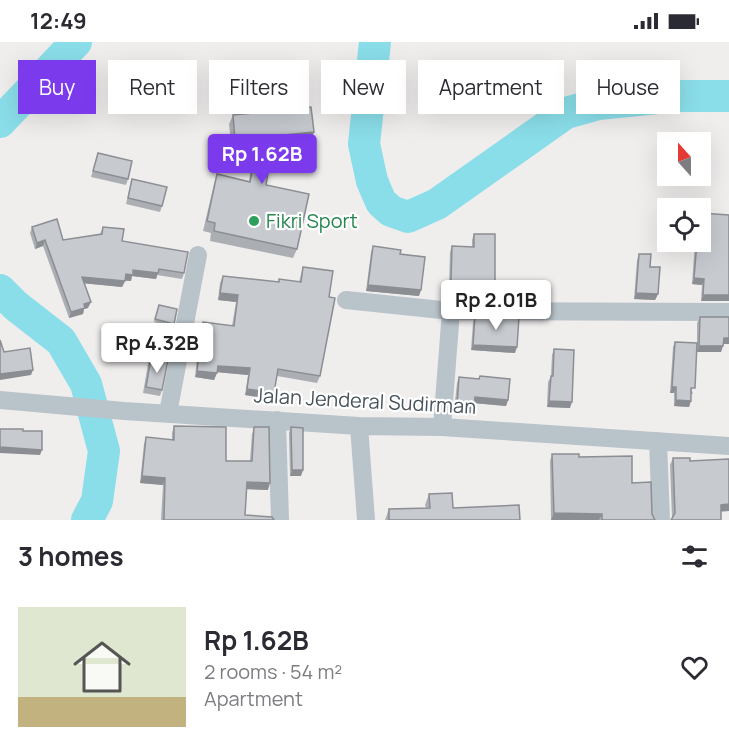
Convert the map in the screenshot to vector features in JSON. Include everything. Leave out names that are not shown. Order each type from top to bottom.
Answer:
[{"type":"street","points":[[168,413],[198,255]]},
{"type":"street","points":[[346,300],[451,310],[729,312]]},
{"type":"street","points":[[442,427],[451,310]]},
{"type":"street","name":"Jalan Jenderal Sudirman","points":[[0,400],[124,411],[359,426],[442,427],[729,446]]},
{"type":"street","points":[[278,420],[280,520]]},
{"type":"street","points":[[359,426],[366,520]]},
{"type":"street","points":[[658,441],[661,520]]},
{"type":"building","points":[[309,107],[311,107],[314,132],[274,136],[266,185],[309,194],[297,249],[214,231],[215,223],[207,221],[217,174],[250,182],[258,138],[235,140],[233,115],[309,114]]},
{"type":"building","points":[[98,153],[132,161],[128,179],[93,171]]},
{"type":"building","points":[[132,179],[167,187],[162,206],[128,198]]},
{"type":"building","points":[[711,214],[729,215],[729,295],[703,295],[704,279],[694,278],[696,252],[711,252]]},
{"type":"building","points":[[57,219],[63,240],[102,234],[103,227],[124,229],[122,241],[188,252],[184,273],[159,269],[158,273],[133,270],[133,275],[126,274],[125,281],[82,277],[91,302],[84,304],[85,308],[71,312],[45,240],[37,243],[32,227]]},
{"type":"building","points":[[474,234],[495,234],[495,283],[451,281],[452,246],[474,247]]},
{"type":"building","points":[[373,246],[401,250],[400,254],[425,257],[421,290],[368,285]]},
{"type":"building","points":[[639,254],[651,254],[650,267],[660,267],[658,294],[636,293]]},
{"type":"building","points":[[303,267],[333,271],[329,297],[335,298],[320,376],[278,369],[274,393],[247,389],[250,368],[218,366],[217,373],[197,371],[203,322],[234,326],[238,295],[220,293],[223,276],[301,282]]},
{"type":"building","points":[[159,305],[177,309],[174,324],[155,319]]},
{"type":"building","points":[[475,316],[519,317],[517,347],[473,345]]},
{"type":"building","points":[[700,317],[729,317],[729,338],[724,338],[723,346],[699,346]]},
{"type":"building","points":[[0,340],[4,352],[30,348],[33,370],[0,374]]},
{"type":"building","points":[[675,342],[697,343],[695,388],[691,388],[691,401],[676,400],[676,387],[672,387]]},
{"type":"building","points":[[554,349],[574,350],[572,402],[549,401]]},
{"type":"building","points":[[151,358],[168,360],[162,390],[146,387]]},
{"type":"building","points":[[480,376],[510,379],[508,400],[475,397],[474,408],[457,406],[459,377],[479,379]]},
{"type":"building","points":[[174,426],[226,427],[226,461],[252,461],[254,427],[269,427],[270,483],[247,482],[245,515],[272,517],[274,520],[164,520],[165,478],[142,476],[146,437],[174,440]]},
{"type":"building","points":[[291,427],[303,428],[303,470],[292,470]]},
{"type":"building","points":[[0,429],[42,431],[42,450],[0,447]]},
{"type":"building","points":[[552,454],[579,454],[579,457],[632,456],[632,483],[651,482],[652,514],[655,520],[602,520],[602,514],[554,513]]},
{"type":"building","points":[[673,458],[690,458],[690,461],[729,459],[729,504],[721,505],[721,520],[671,520],[675,513]]},
{"type":"building","points":[[452,493],[453,508],[519,505],[520,520],[389,520],[389,509],[430,508],[429,494]]},
{"type":"waterway","points":[[0,122],[76,42]]},
{"type":"waterway","points":[[375,42],[364,144],[372,181],[381,202],[391,211],[408,217],[437,204],[566,113],[598,104],[678,96],[729,96]]},
{"type":"waterway","points":[[0,290],[16,306],[61,341],[86,384],[104,451],[97,501],[87,520]]},
{"type":"place","name":"Fikri Sport","points":[[254,221]]}]
